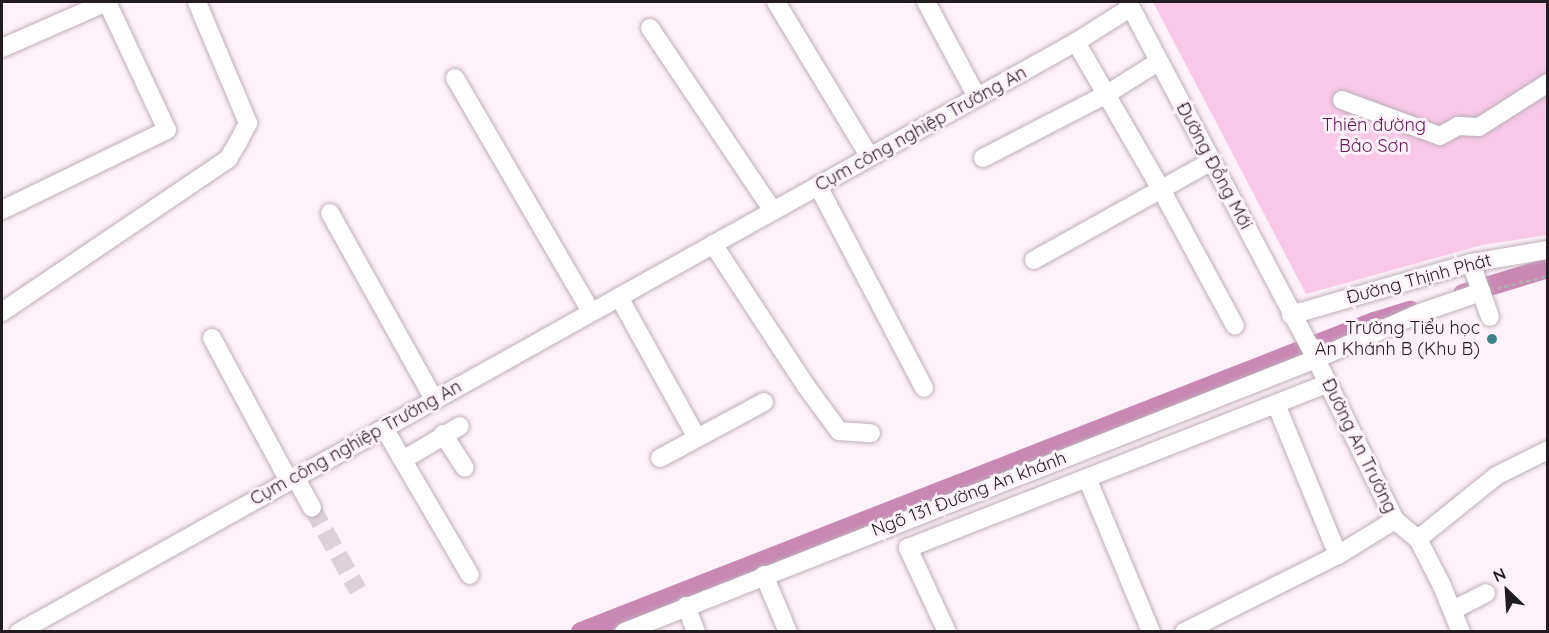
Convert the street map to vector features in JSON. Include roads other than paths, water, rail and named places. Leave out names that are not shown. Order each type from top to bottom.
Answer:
[{"type":"street","points":[[2,48],[107,2],[167,129],[2,210]]},
{"type":"street","points":[[2,312],[228,159],[248,123],[197,2]]},
{"type":"street","points":[[776,2],[870,157]]},
{"type":"street","points":[[926,2],[977,97]]},
{"type":"street","name":"Cụm công nghiệp Trường An","points":[[19,632],[1076,42],[1129,5]]},
{"type":"street","name":"Đường Đồng Mới","points":[[1129,5],[1314,355]]},
{"type":"street","points":[[650,28],[773,211]]},
{"type":"street","points":[[1076,42],[1162,191],[1235,326]]},
{"type":"street","points":[[982,158],[1107,94],[1158,62]]},
{"type":"street","points":[[454,78],[591,312]]},
{"type":"street","points":[[1342,100],[1440,136],[1458,126],[1479,127],[1548,83]]},
{"type":"street","points":[[1034,260],[1162,191],[1212,161]]},
{"type":"street","points":[[818,186],[924,388]]},
{"type":"street","points":[[330,213],[435,399]]},
{"type":"street","points":[[711,245],[839,431],[871,433]]},
{"type":"street","name":"Đường Thịnh Phát","points":[[1296,323],[1360,293],[1471,264],[1548,250]]},
{"type":"street","points":[[1471,264],[1490,318]]},
{"type":"street","name":"Ngõ 131 Đường An khánh","points":[[632,630],[764,574],[1314,355],[1420,313],[1481,292]]},
{"type":"street","points":[[619,297],[698,438]]},
{"type":"street","points":[[212,338],[292,479],[312,508]]},
{"type":"street","name":"Đường An Trường","points":[[1314,355],[1395,520],[1418,539],[1453,610],[1461,632]]},
{"type":"street","points":[[947,632],[908,548],[1328,384]]},
{"type":"street","points":[[660,458],[764,402]]},
{"type":"street","points":[[1276,404],[1338,555]]},
{"type":"street","points":[[404,460],[443,434],[460,426]]},
{"type":"street","points":[[384,428],[470,575]]},
{"type":"street","points":[[443,434],[465,468]]},
{"type":"street","points":[[1418,539],[1496,476],[1548,450]]},
{"type":"street","points":[[1087,478],[1151,632]]},
{"type":"street","points":[[1184,632],[1338,555],[1395,520]]},
{"type":"street","points":[[764,574],[788,632]]},
{"type":"street","points":[[1453,610],[1486,594]]},
{"type":"street","points":[[686,606],[696,632]]},
{"type":"waterway","points":[[1463,294],[1548,268]]},
{"type":"waterway","points":[[581,632],[1374,322],[1410,311]]},
{"type":"tunnel","points":[[312,508],[358,590]]},
{"type":"place","name":"Trường Tiểu học An Khánh B (Khu B)","points":[[1492,339]]},
{"type":"park label","name":"Thiên đường Bảo Sơn","points":[[1374,136]]}]
